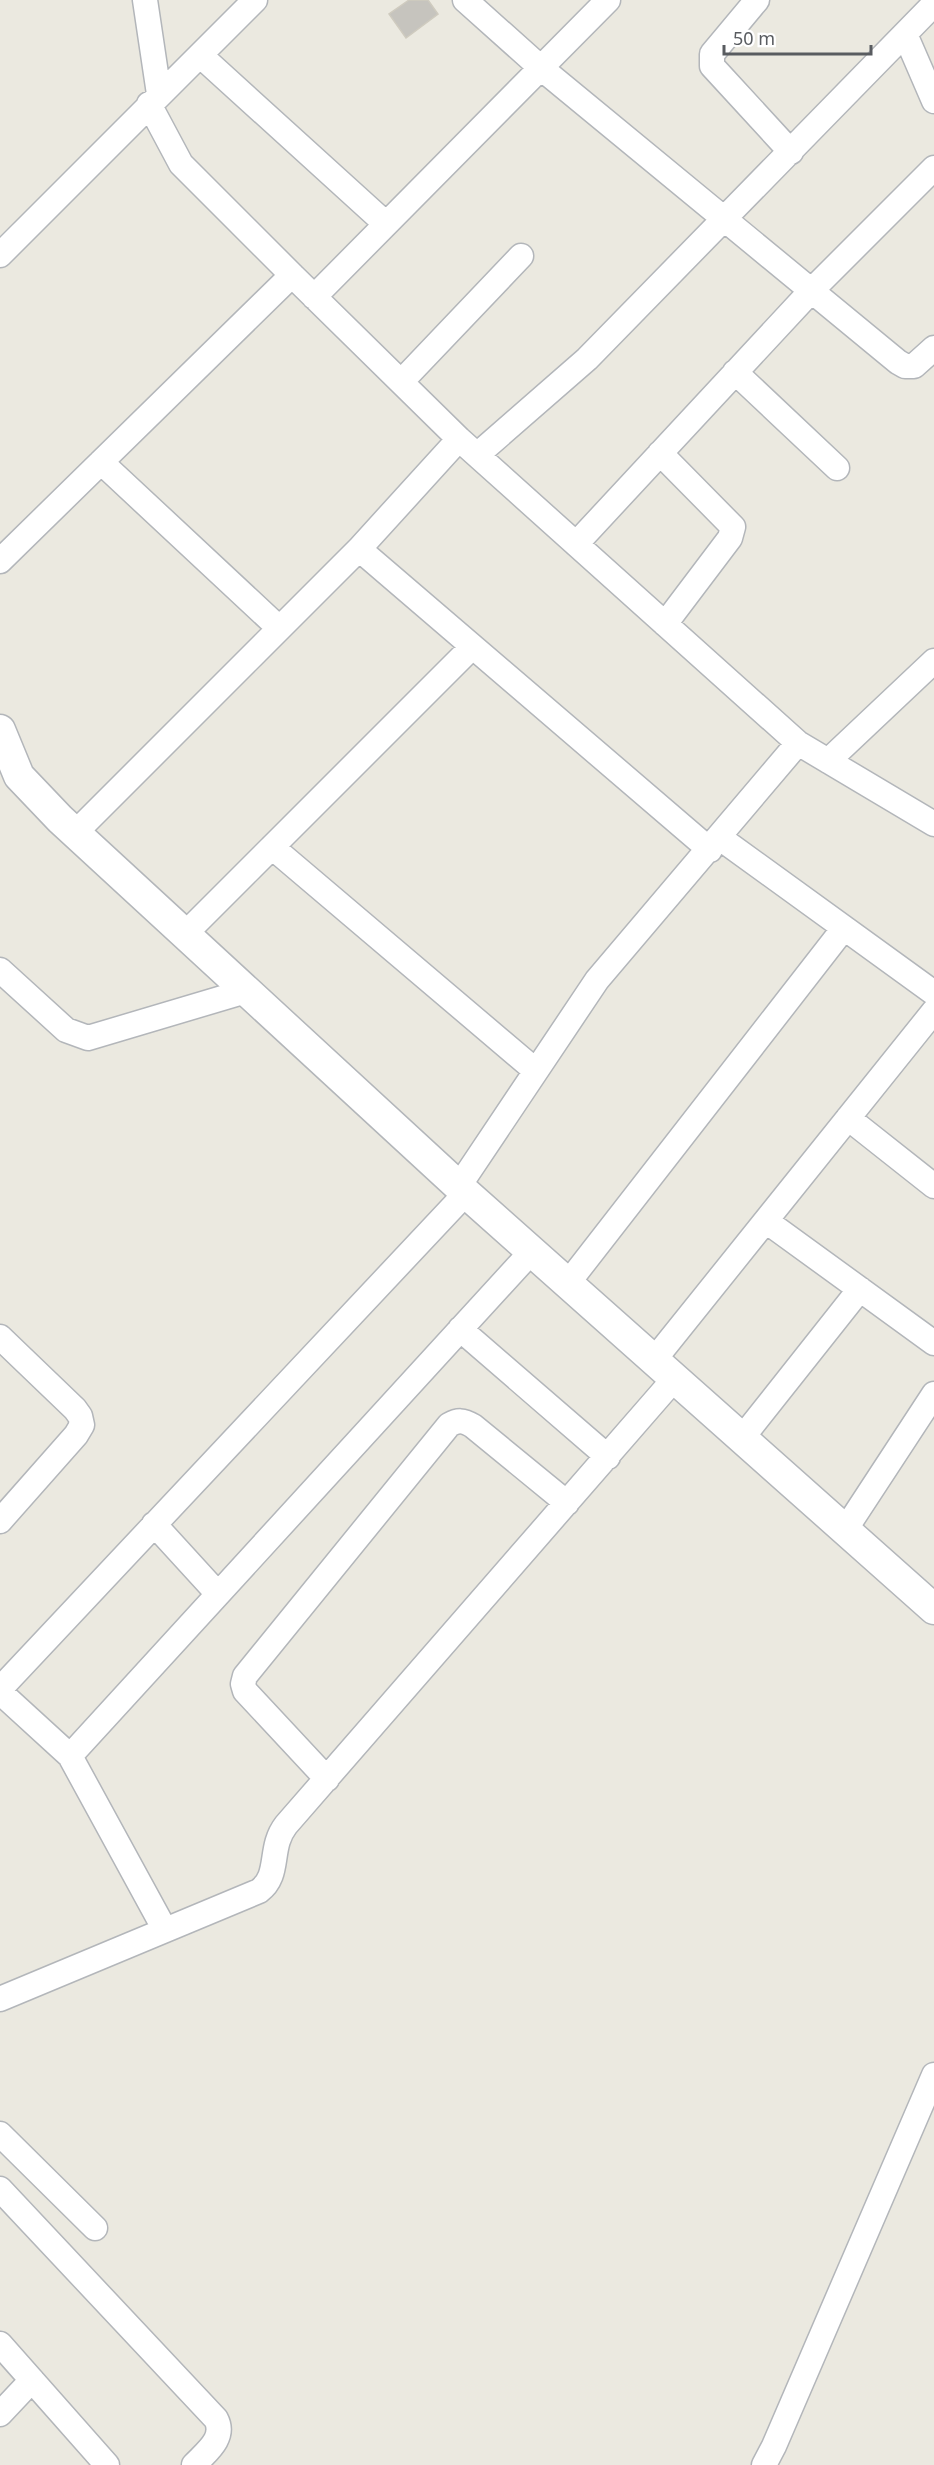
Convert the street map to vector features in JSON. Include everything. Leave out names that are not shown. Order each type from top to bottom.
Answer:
[{"type":"street","points":[[146,0],[154,99],[181,164],[459,439],[798,743],[934,824]]},
{"type":"street","points":[[0,255],[255,0]]},
{"type":"street","points":[[465,0],[541,68],[898,362],[905,366],[914,366],[934,348]]},
{"type":"street","points":[[314,297],[608,0]]},
{"type":"street","points":[[757,0],[712,54],[711,66],[791,152]]},
{"type":"street","points":[[477,455],[577,369],[934,4]]},
{"type":"street","points":[[905,34],[934,101]]},
{"type":"street","points":[[201,56],[386,224]]},
{"type":"street","points":[[576,544],[811,291],[934,168]]},
{"type":"street","points":[[401,382],[521,256]]},
{"type":"street","points":[[0,561],[292,275]]},
{"type":"street","points":[[735,372],[837,468]]},
{"type":"street","points":[[75,833],[359,549],[459,439]]},
{"type":"street","points":[[660,453],[733,527],[730,538],[665,624]]},
{"type":"street","points":[[101,462],[279,628]]},
{"type":"street","points":[[359,549],[472,647],[715,844],[844,928],[934,993]]},
{"type":"street","points":[[185,934],[472,647]]},
{"type":"street","points":[[828,761],[934,661]]},
{"type":"street","points":[[2,743],[19,776],[75,833],[246,991],[463,1189],[845,1530],[932,1601]]},
{"type":"street","points":[[165,1930],[70,1756],[0,1690],[463,1189],[536,1071],[597,980],[715,844],[798,743]]},
{"type":"street","points":[[272,847],[536,1071]]},
{"type":"street","points":[[568,1282],[844,928]]},
{"type":"street","points":[[0,970],[66,1030],[88,1038],[246,991]]},
{"type":"street","points":[[0,1999],[260,1891],[268,1884],[272,1878],[275,1844],[280,1833],[608,1456],[766,1221],[934,1011]]},
{"type":"street","points":[[848,1119],[934,1186]]},
{"type":"street","points":[[766,1221],[934,1343]]},
{"type":"street","points":[[70,1756],[532,1251]]},
{"type":"street","points":[[742,1438],[860,1289]]},
{"type":"street","points":[[460,1329],[608,1456]]},
{"type":"street","points":[[0,1336],[75,1409],[82,1425],[0,1521]]},
{"type":"street","points":[[845,1530],[934,1394]]},
{"type":"street","points":[[327,1779],[245,1691],[243,1683],[245,1676],[449,1425],[456,1421],[465,1421],[567,1503]]},
{"type":"street","points":[[154,1524],[218,1594]]},
{"type":"street","points":[[764,2465],[934,2075]]},
{"type":"street","points":[[0,2134],[95,2228]]},
{"type":"street","points":[[0,2189],[216,2420],[220,2427],[220,2434],[194,2465]]},
{"type":"street","points":[[0,2344],[107,2465]]},
{"type":"street","points":[[0,2414],[32,2380]]},
{"type":"building","points":[[409,0],[428,0],[438,14],[406,38],[389,14]]}]
